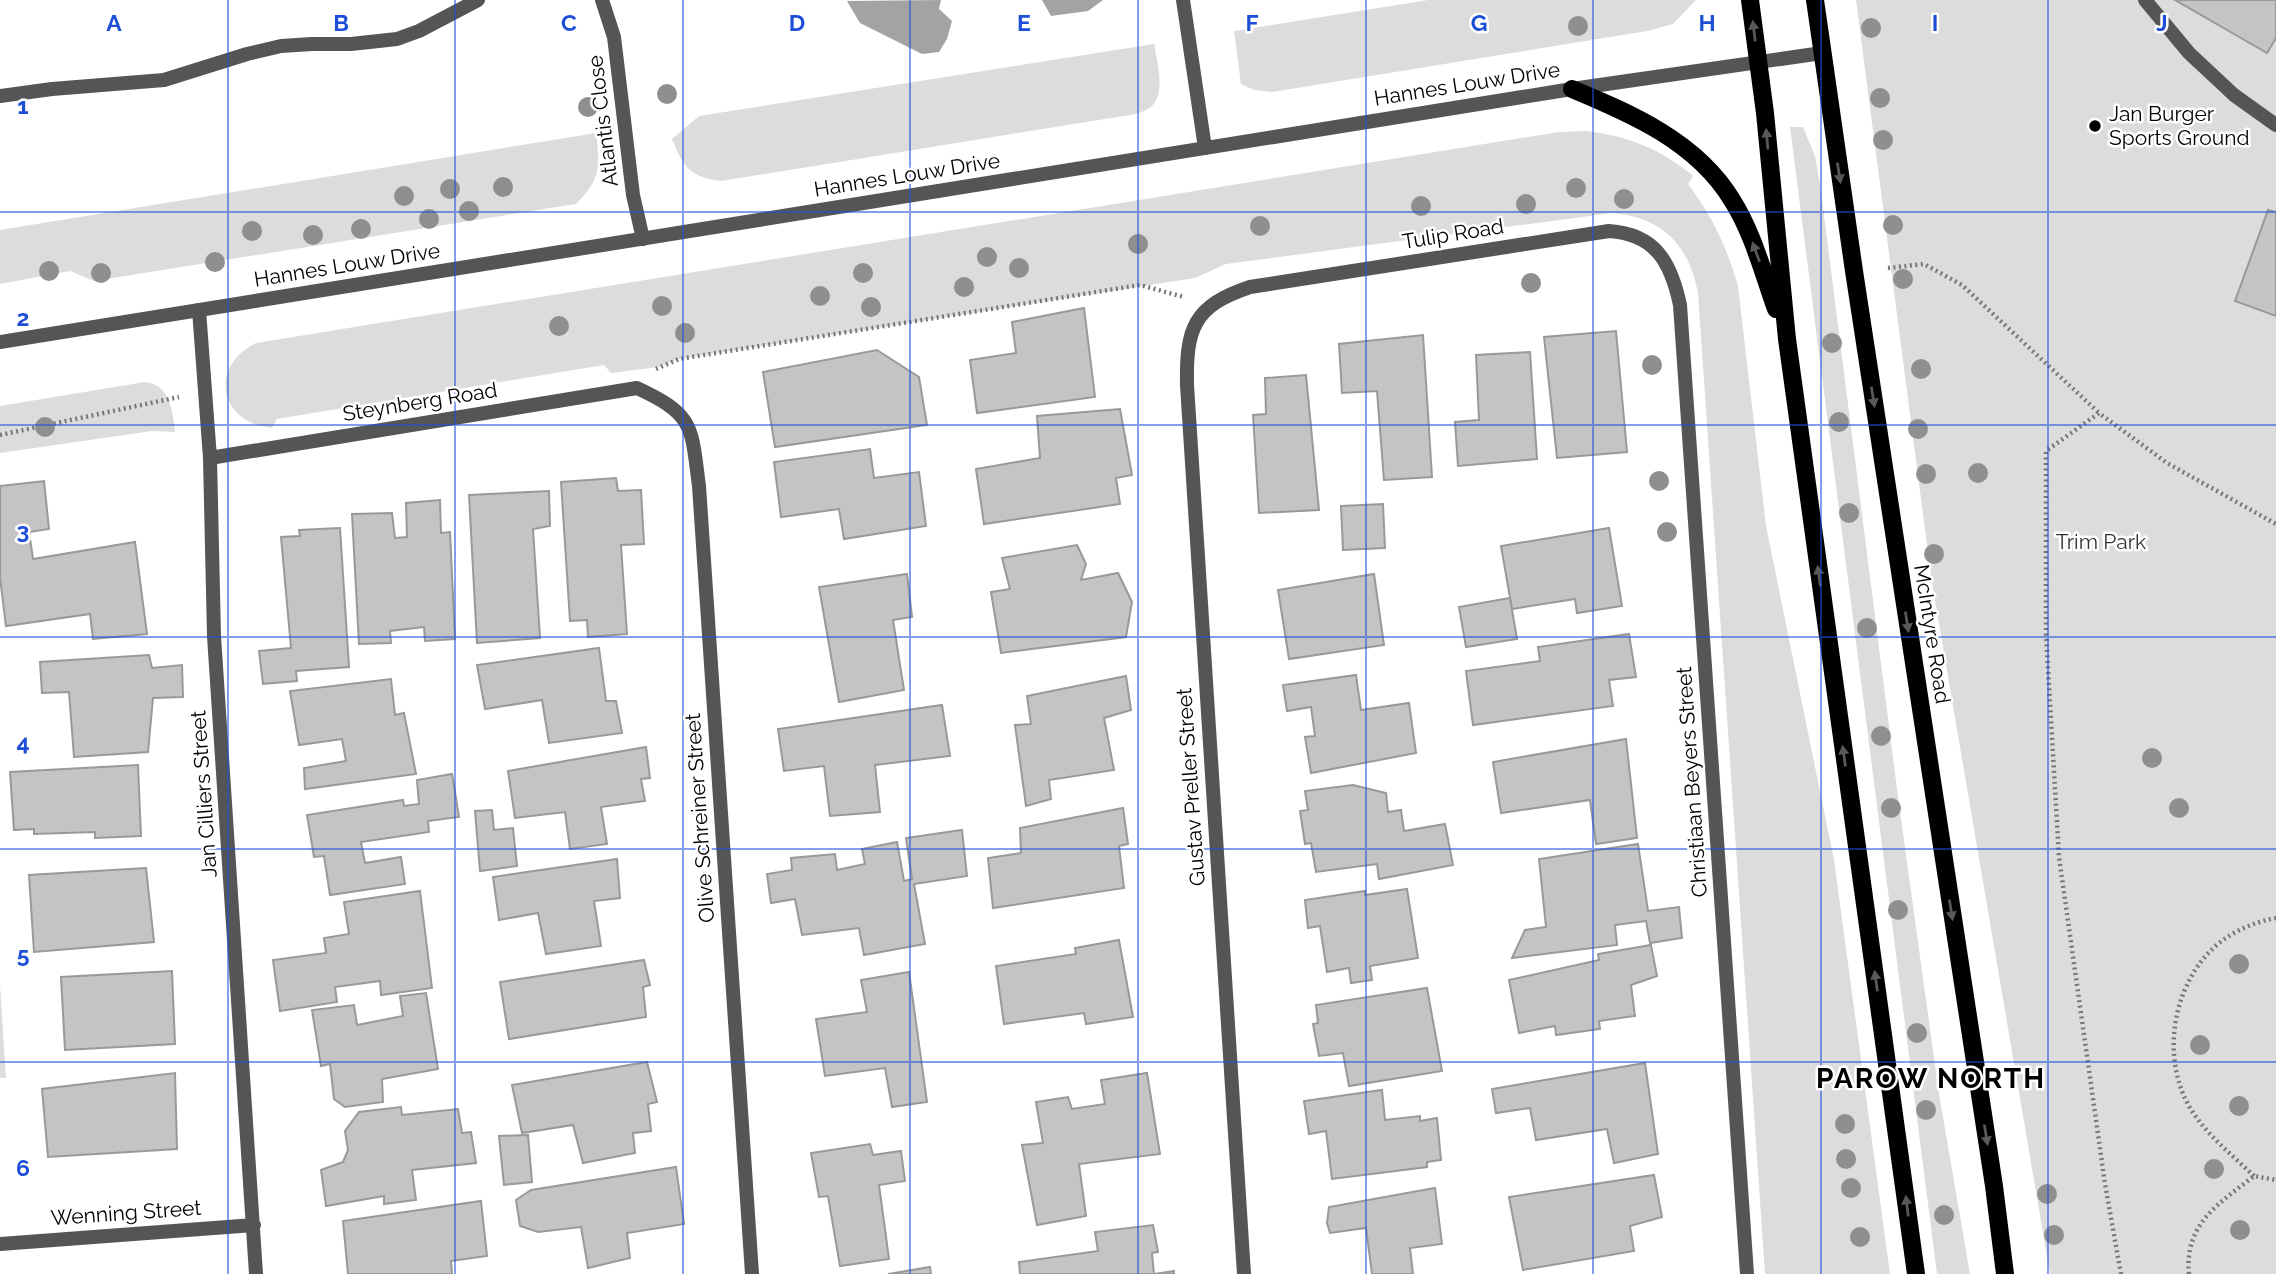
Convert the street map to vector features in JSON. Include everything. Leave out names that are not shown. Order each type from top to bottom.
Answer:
[{"type":"main road","points":[[1750,0],[1765,113],[1787,339],[1916,1274]]},
{"type":"main road","name":"McIntyre Road","points":[[1815,0],[1994,1185],[2005,1274]]},
{"type":"main road","points":[[1572,89],[1655,128],[1686,149],[1722,184],[1748,230],[1787,339]]},
{"type":"street","points":[[0,96],[164,80],[281,46],[351,44],[397,39],[419,31],[478,0]]},
{"type":"street","name":"Atlantis Close","points":[[602,0],[614,37],[631,182],[643,239]]},
{"type":"street","points":[[1182,0],[1205,148]]},
{"type":"street","points":[[2145,0],[2189,52],[2216,78],[2234,95],[2276,125]]},
{"type":"street","name":"Hannes Louw Drive","points":[[0,342],[1572,89],[1822,53]]},
{"type":"street","name":"Tulip Road","points":[[1212,304],[1250,287],[1609,232],[1630,234],[1660,253],[1671,270],[1677,288]]},
{"type":"street","name":"Christiaan Beyers Street","points":[[1677,288],[1682,326],[1747,1274]]},
{"type":"street","name":"Gustav Preller Street","points":[[1212,304],[1197,321],[1189,338],[1186,385],[1244,1274]]},
{"type":"street","name":"Jan Cilliers Street","points":[[199,310],[210,458],[214,636],[256,1274]]},
{"type":"street","name":"Steynberg Road","points":[[210,458],[637,388]]},
{"type":"street","name":"Olive Schreiner Street","points":[[637,388],[670,405],[687,422],[699,486],[752,1274]]},
{"type":"street","name":"Wenning Street","points":[[0,1244],[254,1225]]},
{"type":"path","points":[[1888,268],[1924,264],[1962,285],[2099,413],[2167,463],[2276,524]]},
{"type":"path","points":[[658,367],[679,359],[1140,285],[1212,304]]},
{"type":"path","points":[[0,435],[171,397],[205,395]]},
{"type":"path","points":[[2099,413],[2046,451],[2046,634],[2059,857],[2105,1184],[2121,1274]]},
{"type":"path","points":[[2276,918],[2254,923],[2218,944],[2191,976],[2176,1015],[2173,1056],[2184,1096],[2207,1131],[2255,1176],[2276,1180]]},
{"type":"path","points":[[2189,1274],[2188,1261],[2194,1233],[2211,1209],[2255,1176]]},
{"type":"green space","points":[[1428,0],[1696,0],[1673,24],[1647,31],[1272,92],[1254,90],[1241,84],[1234,31]]},
{"type":"green space","name":"Trim Park","points":[[1856,0],[2276,0],[2276,1274],[2050,1274],[1932,583]]},
{"type":"green space","points":[[1154,44],[1159,92],[1152,106],[1136,114],[721,181],[702,177],[689,169],[672,139],[699,116]]},
{"type":"green space","points":[[1790,127],[1803,127],[1815,156],[1820,184],[1898,797],[1939,1094],[1970,1274],[1937,1274]]},
{"type":"green space","points":[[1586,131],[1616,136],[1643,145],[1669,158],[1693,176],[1688,184],[1718,232],[1738,286],[1766,526],[1834,860],[1890,1274],[1765,1274],[1698,293],[1688,260],[1680,247],[1670,236],[1645,220],[1612,213],[1226,264],[1195,278],[679,359],[658,367],[611,373],[604,365],[277,419],[272,428],[254,424],[240,416],[226,393],[226,379],[231,366],[241,353],[256,343],[1559,132]]},
{"type":"green space","points":[[596,133],[597,172],[590,187],[576,204],[94,281],[70,271],[0,284],[0,230]]},
{"type":"green space","points":[[145,382],[153,384],[165,393],[169,400],[175,432],[152,431],[0,453],[0,406]]},
{"type":"green space","points":[[0,985],[6,1078],[0,1078]]},
{"type":"shaded area","points":[[941,0],[939,9],[952,21],[947,39],[939,52],[922,54],[860,23],[847,1]]},
{"type":"shaded area","points":[[1042,0],[1103,0],[1088,11],[1051,16]]},
{"type":"building","points":[[2175,0],[2276,0],[2276,38],[2267,53]]},
{"type":"building","points":[[2268,210],[2276,212],[2276,316],[2235,301]]},
{"type":"building","points":[[1084,308],[1095,397],[977,413],[970,360],[1016,353],[1012,322]]},
{"type":"building","points":[[1616,331],[1627,452],[1557,458],[1544,337]]},
{"type":"building","points":[[1423,335],[1432,477],[1384,480],[1377,391],[1342,393],[1339,344]]},
{"type":"building","points":[[877,350],[919,377],[927,425],[775,447],[763,372]]},
{"type":"building","points":[[1530,352],[1537,459],[1458,466],[1455,422],[1479,420],[1476,355]]},
{"type":"building","points":[[1306,375],[1319,510],[1259,513],[1253,415],[1266,414],[1265,378]]},
{"type":"building","points":[[1120,409],[1132,475],[1116,478],[1120,504],[984,524],[976,469],[1040,458],[1037,416]]},
{"type":"building","points":[[870,449],[874,478],[919,472],[926,526],[844,539],[839,509],[781,517],[774,462]]},
{"type":"building","points":[[616,478],[618,491],[641,490],[644,544],[621,545],[627,634],[588,637],[587,620],[570,621],[561,482]]},
{"type":"building","points":[[44,481],[49,529],[29,532],[33,559],[135,542],[147,634],[93,639],[90,614],[6,626],[0,578],[0,486]]},
{"type":"building","points":[[549,491],[550,526],[533,529],[540,638],[477,643],[469,495]]},
{"type":"building","points":[[440,500],[441,533],[450,532],[455,639],[425,641],[424,627],[390,631],[391,643],[359,644],[352,514],[392,513],[395,538],[407,537],[406,503]]},
{"type":"building","points":[[1383,504],[1385,548],[1343,550],[1341,506]]},
{"type":"building","points":[[340,528],[349,667],[296,671],[297,681],[263,684],[259,651],[291,648],[281,537],[300,536],[299,530]]},
{"type":"building","points":[[1609,528],[1622,606],[1577,613],[1575,599],[1512,609],[1501,546]]},
{"type":"building","points":[[1077,545],[1086,564],[1081,580],[1118,573],[1132,602],[1126,637],[1001,653],[991,592],[1010,589],[1002,558]]},
{"type":"building","points":[[907,574],[912,617],[893,620],[904,690],[839,702],[819,587]]},
{"type":"building","points":[[1374,574],[1384,645],[1289,659],[1278,590]]},
{"type":"building","points":[[1510,598],[1517,639],[1466,647],[1459,607]]},
{"type":"building","points":[[1629,634],[1636,677],[1609,680],[1613,706],[1473,725],[1466,671],[1540,661],[1538,647]]},
{"type":"building","points":[[599,648],[606,701],[616,701],[622,733],[549,743],[542,700],[485,709],[477,665]]},
{"type":"building","points":[[149,655],[152,668],[182,665],[183,697],[153,698],[148,752],[74,757],[69,692],[42,693],[40,662]]},
{"type":"building","points":[[1356,675],[1361,710],[1409,703],[1416,753],[1311,773],[1305,737],[1315,736],[1311,707],[1287,711],[1283,685]]},
{"type":"building","points":[[1126,676],[1131,710],[1104,718],[1114,770],[1049,780],[1051,799],[1026,806],[1015,725],[1031,724],[1027,696]]},
{"type":"building","points":[[391,679],[395,715],[404,713],[416,774],[305,789],[304,768],[346,761],[342,739],[299,745],[290,691]]},
{"type":"building","points":[[942,705],[950,756],[875,765],[880,812],[830,816],[824,766],[784,771],[778,729]]},
{"type":"building","points":[[1626,739],[1637,838],[1596,844],[1590,800],[1501,813],[1493,762]]},
{"type":"building","points":[[646,747],[650,778],[641,779],[645,801],[601,807],[607,844],[570,849],[565,812],[515,818],[508,771]]},
{"type":"building","points":[[138,765],[141,836],[95,838],[95,832],[34,834],[34,829],[14,830],[10,772]]},
{"type":"building","points":[[452,774],[459,817],[428,821],[429,832],[361,842],[365,863],[401,857],[405,884],[330,895],[324,856],[314,857],[307,815],[403,800],[404,806],[419,804],[417,780]]},
{"type":"building","points":[[1353,785],[1386,793],[1388,812],[1401,810],[1404,831],[1445,824],[1453,865],[1379,879],[1377,864],[1316,872],[1311,843],[1305,844],[1300,811],[1308,810],[1305,791]]},
{"type":"building","points":[[1123,808],[1128,844],[1119,846],[1124,888],[993,908],[988,858],[1021,853],[1020,828]]},
{"type":"building","points":[[492,810],[494,830],[513,828],[517,866],[480,871],[475,811]]},
{"type":"building","points":[[962,830],[967,876],[914,884],[925,944],[864,955],[859,928],[802,935],[795,899],[771,903],[767,874],[792,870],[791,858],[835,854],[837,870],[865,864],[862,849],[897,842],[904,881],[912,879],[906,838]]},
{"type":"building","points":[[1638,844],[1648,911],[1679,907],[1682,938],[1650,943],[1646,921],[1615,925],[1617,945],[1512,958],[1525,930],[1546,927],[1539,859]]},
{"type":"building","points":[[617,859],[620,898],[594,901],[601,946],[546,954],[538,913],[499,920],[493,877]]},
{"type":"building","points":[[146,868],[154,942],[34,952],[29,875]]},
{"type":"building","points":[[1407,889],[1418,958],[1370,966],[1372,980],[1351,983],[1349,968],[1327,972],[1320,926],[1308,928],[1305,900],[1365,891],[1365,895]]},
{"type":"building","points":[[420,891],[432,988],[381,995],[380,981],[335,987],[337,1002],[280,1011],[273,960],[326,953],[324,938],[349,934],[344,902]]},
{"type":"building","points":[[1119,940],[1133,1017],[1086,1024],[1084,1013],[1004,1024],[996,966],[1076,954],[1075,948]]},
{"type":"building","points":[[1651,945],[1657,976],[1631,985],[1635,1016],[1599,1021],[1600,1029],[1556,1035],[1555,1026],[1519,1033],[1509,980],[1599,960],[1598,954]]},
{"type":"building","points":[[644,960],[650,985],[643,987],[646,1017],[509,1039],[500,982]]},
{"type":"building","points":[[172,971],[175,1044],[65,1050],[61,977]]},
{"type":"building","points":[[909,972],[927,1102],[892,1107],[885,1068],[825,1076],[816,1019],[867,1012],[861,980]]},
{"type":"building","points":[[1427,988],[1442,1071],[1349,1086],[1343,1053],[1319,1056],[1313,1024],[1318,1023],[1316,1005]]},
{"type":"building","points":[[426,993],[438,1069],[382,1079],[383,1102],[345,1107],[334,1099],[330,1064],[321,1066],[312,1010],[354,1005],[357,1025],[403,1016],[400,996]]},
{"type":"building","points":[[647,1062],[657,1102],[648,1104],[651,1131],[633,1133],[635,1153],[583,1163],[573,1125],[522,1133],[512,1085]]},
{"type":"building","points":[[1645,1063],[1658,1154],[1614,1163],[1607,1129],[1536,1140],[1530,1108],[1496,1113],[1492,1089]]},
{"type":"building","points":[[175,1073],[177,1149],[48,1157],[42,1089]]},
{"type":"building","points":[[1147,1073],[1160,1154],[1079,1164],[1086,1216],[1037,1225],[1022,1145],[1043,1143],[1036,1102],[1068,1097],[1072,1109],[1105,1104],[1101,1080]]},
{"type":"building","points":[[1382,1090],[1385,1120],[1420,1116],[1420,1121],[1437,1118],[1441,1160],[1427,1162],[1427,1167],[1332,1179],[1326,1131],[1309,1134],[1304,1101]]},
{"type":"building","points":[[401,1107],[402,1115],[458,1109],[462,1133],[471,1132],[476,1163],[412,1170],[416,1200],[384,1204],[384,1196],[326,1206],[321,1170],[343,1162],[348,1150],[345,1131],[359,1112]]},
{"type":"building","points":[[528,1135],[532,1182],[504,1185],[499,1136]]},
{"type":"building","points":[[870,1144],[873,1155],[901,1151],[905,1181],[879,1185],[889,1259],[840,1266],[828,1196],[819,1197],[811,1153]]},
{"type":"building","points":[[676,1167],[684,1224],[627,1233],[630,1258],[588,1268],[581,1227],[538,1232],[520,1226],[516,1200],[531,1190]]},
{"type":"building","points":[[1654,1175],[1662,1217],[1630,1226],[1634,1251],[1523,1270],[1509,1197]]},
{"type":"building","points":[[1435,1188],[1442,1244],[1410,1248],[1413,1274],[1372,1274],[1366,1228],[1330,1233],[1327,1223],[1329,1207]]},
{"type":"building","points":[[481,1201],[487,1256],[451,1261],[452,1274],[348,1274],[343,1221]]},
{"type":"building","points":[[1153,1225],[1158,1252],[1152,1253],[1154,1274],[1020,1274],[1019,1262],[1098,1251],[1095,1232]]},
{"type":"building","points":[[930,1267],[931,1274],[888,1274]]},
{"type":"place","name":"Jan Burger Sports Ground","points":[[2095,126]]},
{"type":"district","name":"PAROW NORTH","points":[[1931,1078]]}]
